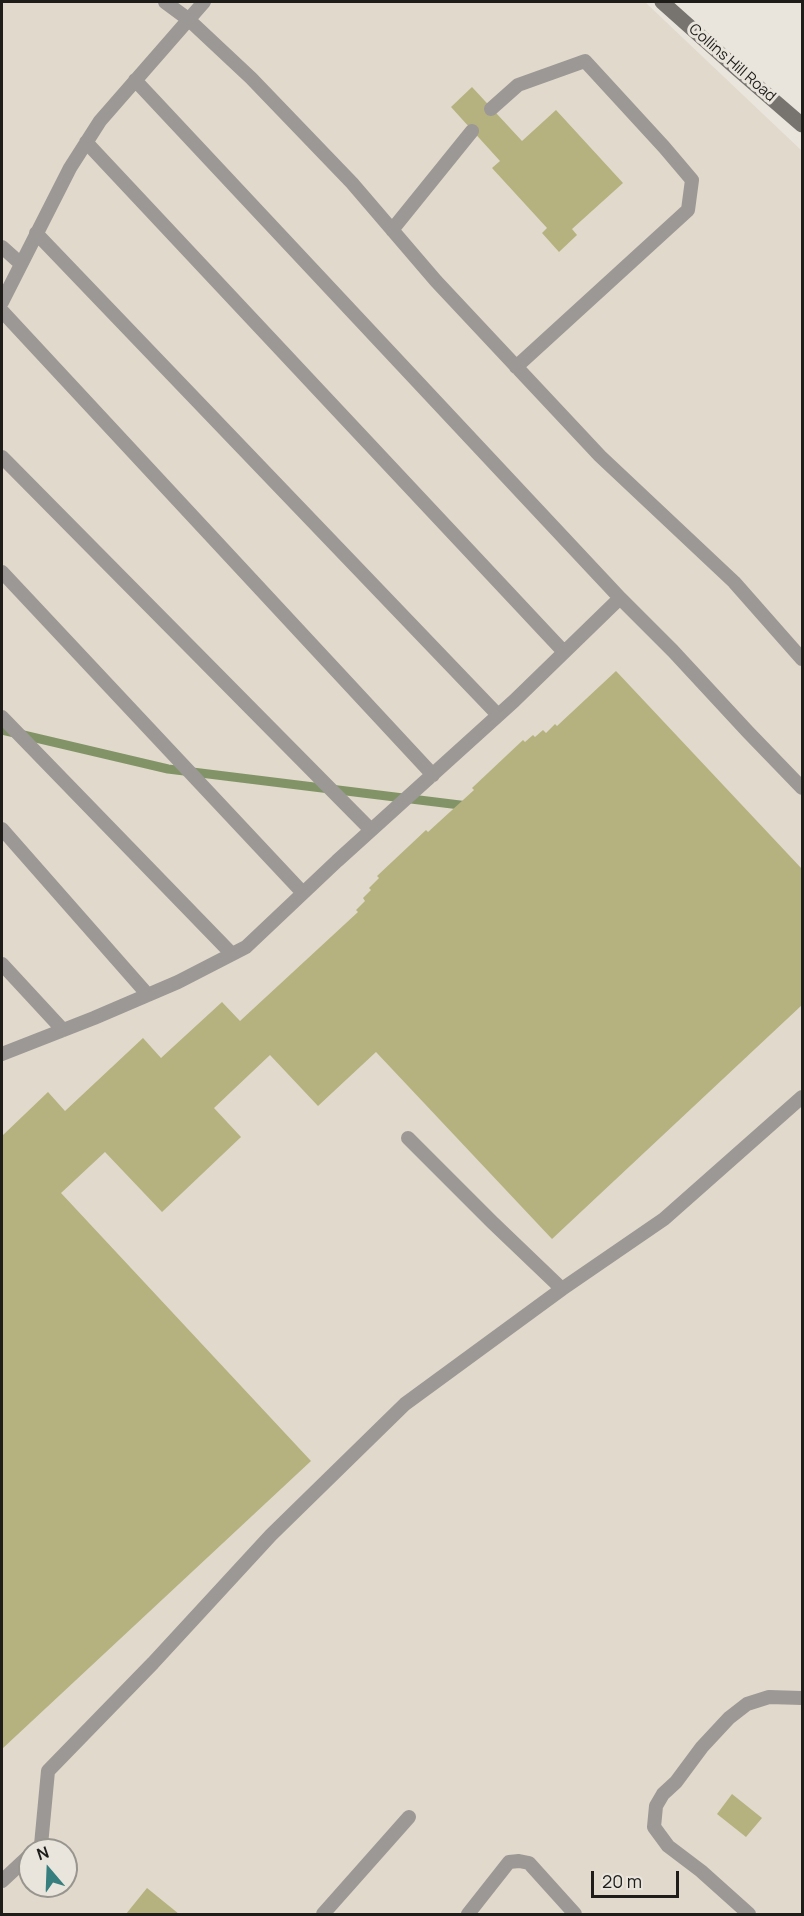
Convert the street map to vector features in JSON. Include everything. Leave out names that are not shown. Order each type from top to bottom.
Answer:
[{"type":"street","name":"Collins Hill Road","points":[[662,2],[802,124]]},
{"type":"lane","points":[[165,2],[188,19],[251,78],[352,183],[436,281],[600,456],[734,582],[802,659]]},
{"type":"lane","points":[[2,302],[70,168],[100,121],[204,2]]},
{"type":"lane","points":[[491,110],[518,85],[585,61],[692,180],[688,210],[516,366]]},
{"type":"lane","points":[[135,80],[620,598],[674,651],[802,788]]},
{"type":"lane","points":[[392,230],[472,131]]},
{"type":"lane","points":[[86,142],[564,652]]},
{"type":"lane","points":[[36,233],[498,715]]},
{"type":"lane","points":[[2,247],[21,264]]},
{"type":"lane","points":[[2,311],[433,775]]},
{"type":"lane","points":[[2,457],[371,830]]},
{"type":"lane","points":[[2,572],[303,893]]},
{"type":"lane","points":[[2,1054],[178,982],[246,947],[498,715],[620,598]]},
{"type":"lane","points":[[2,717],[232,954]]},
{"type":"lane","points":[[2,829],[148,995]]},
{"type":"lane","points":[[2,964],[63,1030]]},
{"type":"lane","points":[[42,1838],[48,1771],[153,1663],[271,1535],[405,1404],[562,1289],[664,1220],[802,1097]]},
{"type":"lane","points":[[408,1138],[562,1289]]},
{"type":"lane","points":[[749,1914],[701,1871],[668,1846],[654,1827],[656,1806],[663,1794],[676,1782],[702,1748],[729,1718],[747,1704],[768,1697],[802,1698]]},
{"type":"lane","points":[[323,1914],[409,1817]]},
{"type":"lane","points":[[468,1914],[509,1862],[519,1861],[529,1863],[575,1914]]},
{"type":"lane","points":[[2,1881],[18,1866]]},
{"type":"shaded area","points":[[2,2],[645,2],[802,151],[802,1914],[2,1914]]},
{"type":"building","points":[[472,87],[522,141],[556,110],[623,183],[572,229],[577,235],[559,252],[542,233],[547,228],[492,168],[500,161],[451,107]]},
{"type":"building","points":[[616,671],[802,869],[802,1005],[552,1239],[376,1052],[318,1106],[270,1055],[214,1108],[241,1137],[162,1212],[105,1152],[61,1193],[311,1461],[2,1749],[2,1136],[48,1092],[65,1111],[143,1038],[161,1058],[222,1002],[240,1021],[358,912],[356,910],[365,901],[363,898],[371,890],[369,888],[379,878],[377,876],[426,830],[428,832],[474,790],[472,788],[523,740],[525,742],[533,735],[535,737],[543,730],[546,733],[555,724],[557,726]]},
{"type":"building","points":[[732,1794],[762,1818],[746,1837],[717,1814]]},
{"type":"building","points":[[147,1888],[179,1914],[126,1914]]},
{"type":"waterway","points":[[2,730],[168,769],[468,806]]}]
